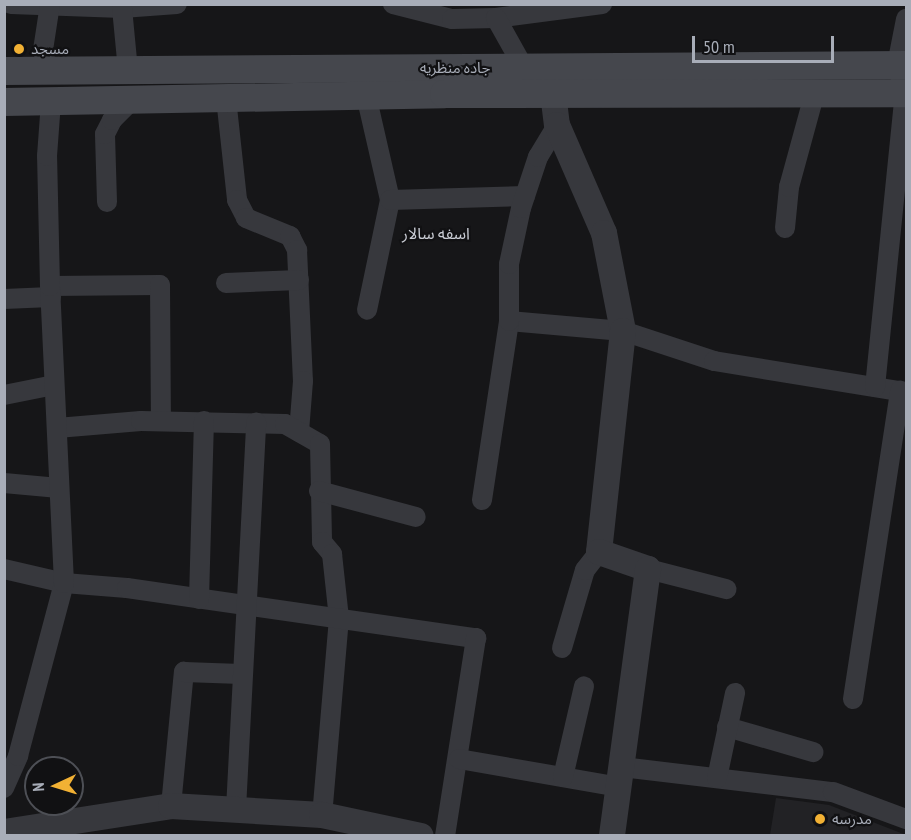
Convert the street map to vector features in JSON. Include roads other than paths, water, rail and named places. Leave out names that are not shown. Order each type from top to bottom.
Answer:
[{"type":"main road","name":"جاده منظریه","points":[[4,71],[524,68],[904,79]]},
{"type":"main road","points":[[4,102],[366,95],[815,92],[904,79]]},
{"type":"street","points":[[11,4],[122,8],[177,4]]},
{"type":"street","points":[[393,4],[452,19],[496,18],[602,4]]},
{"type":"street","points":[[47,71],[43,50],[49,6]]},
{"type":"street","points":[[122,8],[128,70]]},
{"type":"street","points":[[496,18],[524,68]]},
{"type":"street","points":[[875,387],[904,79],[906,19]]},
{"type":"street","points":[[785,228],[789,187],[815,92]]},
{"type":"street","points":[[553,93],[557,125],[604,233],[623,331],[599,552],[585,570],[562,648]]},
{"type":"street","points":[[366,95],[390,200],[367,310]]},
{"type":"street","points":[[226,98],[237,200],[246,218],[290,236],[297,250],[303,381],[299,432]]},
{"type":"street","points":[[107,202],[105,134],[112,120],[132,100]]},
{"type":"street","points":[[4,788],[18,756],[64,583],[54,386],[47,156],[51,101]]},
{"type":"street","points":[[482,500],[509,321],[509,264],[525,195],[538,157],[557,125]]},
{"type":"street","points":[[390,200],[525,195]]},
{"type":"street","points":[[226,283],[299,280]]},
{"type":"street","points":[[4,300],[51,291],[160,285],[161,421]]},
{"type":"street","points":[[509,321],[623,331],[714,361],[903,391],[854,699]]},
{"type":"street","points":[[4,395],[54,386]]},
{"type":"street","points":[[57,428],[161,421],[285,424],[320,444],[319,491],[322,542],[332,555],[339,618],[322,814]]},
{"type":"street","points":[[199,599],[204,421]]},
{"type":"street","points":[[236,809],[244,606],[256,423]]},
{"type":"street","points":[[4,483],[59,488]]},
{"type":"street","points":[[319,491],[416,517]]},
{"type":"street","points":[[599,552],[648,569],[726,589]]},
{"type":"street","points":[[4,569],[64,583],[199,599],[476,638],[459,759],[445,836]]},
{"type":"street","points":[[612,836],[621,777],[633,658],[648,569]]},
{"type":"street","points":[[171,806],[183,672],[242,674]]},
{"type":"street","points":[[563,777],[584,686]]},
{"type":"street","points":[[717,778],[735,693]]},
{"type":"street","points":[[728,727],[813,752]]},
{"type":"street","points":[[459,759],[563,777],[717,778],[833,792],[906,815]]},
{"type":"street","points":[[4,832],[171,806],[322,814],[421,836]]},
{"type":"place","name":"مسجد","points":[[19,49]]},
{"type":"place","name":"مدرسه","points":[[820,819]]},
{"type":"district","name":"اسفه سالار","points":[[436,233]]}]
